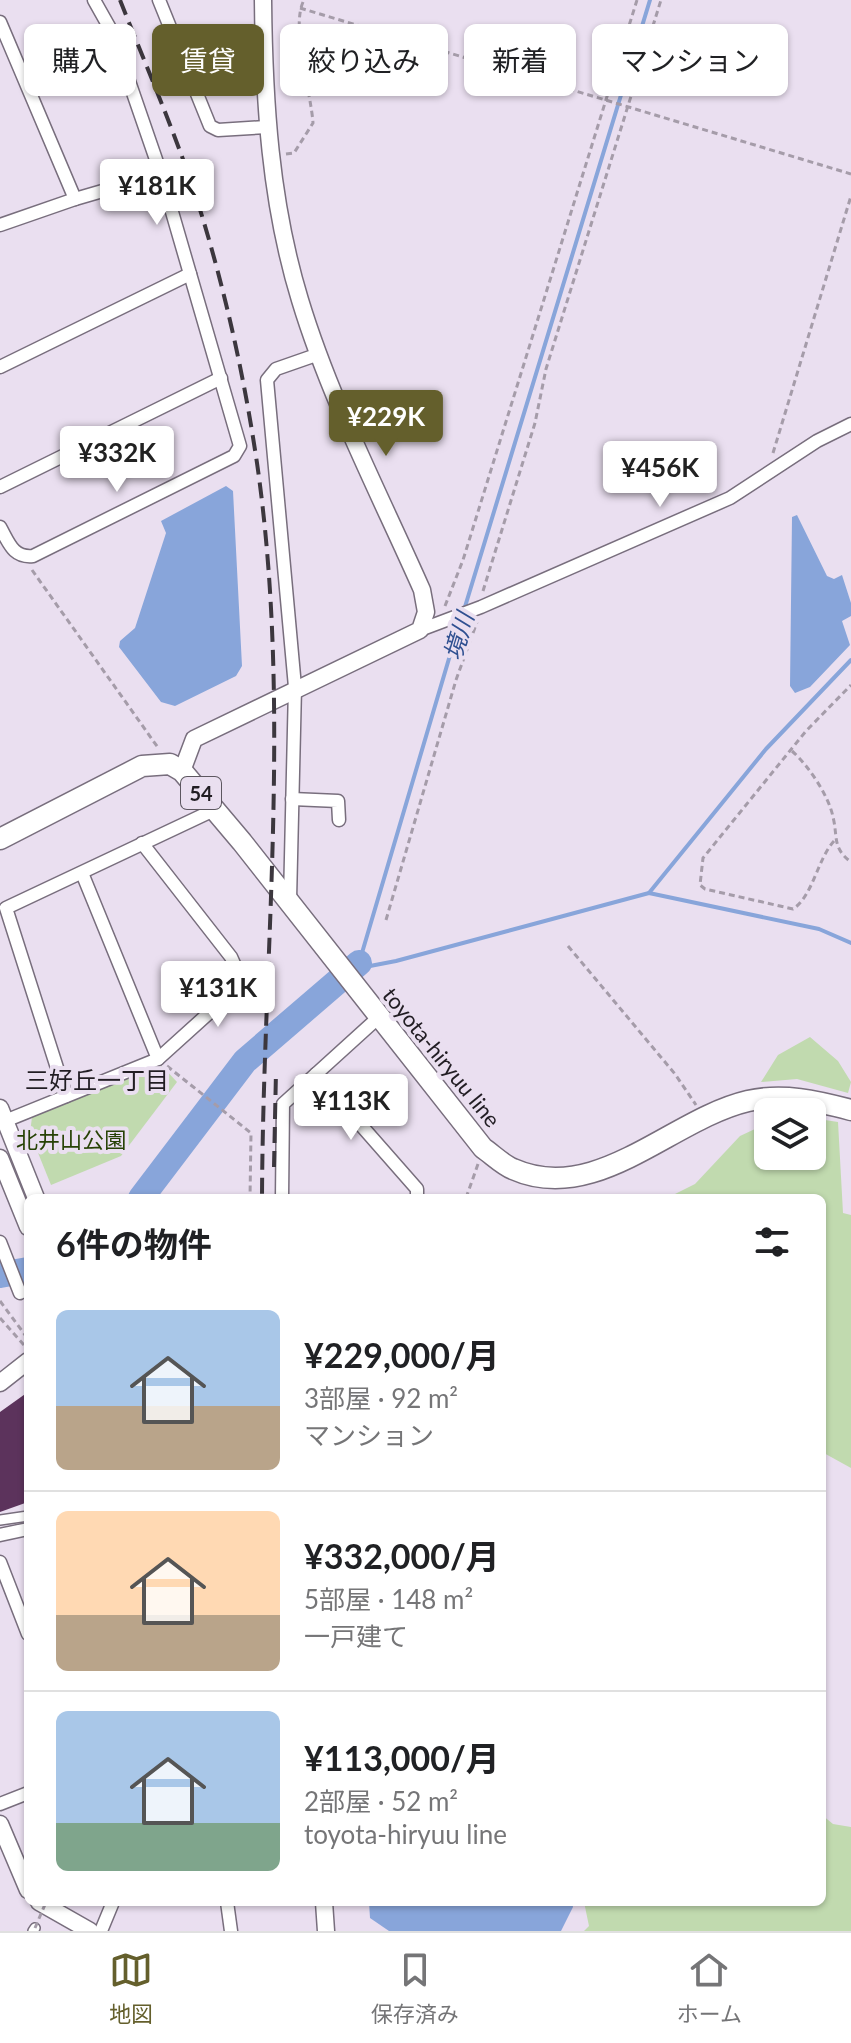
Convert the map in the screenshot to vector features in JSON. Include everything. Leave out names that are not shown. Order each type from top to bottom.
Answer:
[{"type":"main road","name":"54","points":[[0,839],[142,766],[176,768]]},
{"type":"main road","name":"toyota-hiryuu line","points":[[176,768],[216,809],[483,1148],[513,1169],[553,1179],[573,1178],[614,1163],[703,1117],[749,1101],[780,1098],[809,1100],[851,1110]]},
{"type":"street","points":[[0,527],[14,552],[22,557],[33,556],[234,456],[240,446],[161,174],[112,32],[94,0]]},
{"type":"street","points":[[159,0],[210,126],[218,130],[266,127]]},
{"type":"street","points":[[263,0],[266,127],[299,298],[319,354],[422,590],[426,612],[420,630]]},
{"type":"street","points":[[0,22],[75,199]]},
{"type":"street","points":[[0,225],[161,174]]},
{"type":"street","points":[[0,367],[190,274]]},
{"type":"street","points":[[290,903],[295,687],[267,380],[271,371],[319,354]]},
{"type":"street","points":[[0,487],[221,378]]},
{"type":"street","points":[[176,768],[194,739],[295,687],[420,630],[477,609],[730,498],[851,424]]},
{"type":"street","points":[[292,799],[338,801],[339,820]]},
{"type":"street","points":[[66,1096],[5,912],[216,809]]},
{"type":"street","points":[[34,1194],[2,1117],[66,1096],[158,1059],[230,994],[235,966],[142,843]]},
{"type":"street","points":[[82,873],[158,1059]]},
{"type":"street","points":[[282,1194],[283,1104],[380,1016]]},
{"type":"street","points":[[316,1074],[417,1189],[417,1194]]},
{"type":"street","points":[[0,1158],[24,1217]]},
{"type":"street","points":[[0,1242],[20,1293]]},
{"type":"street","points":[[0,1383],[24,1355]]},
{"type":"street","points":[[0,1520],[24,1517]]},
{"type":"street","points":[[0,1535],[24,1530]]},
{"type":"street","points":[[0,1562],[24,1624]]},
{"type":"street","points":[[0,1804],[24,1795]]},
{"type":"street","points":[[0,1824],[24,1881]]},
{"type":"street","points":[[46,1906],[90,1931]]},
{"type":"street","points":[[101,1931],[111,1906]]},
{"type":"street","points":[[228,1906],[231,1931]]},
{"type":"street","points":[[324,1906],[326,1931]]},
{"type":"path","points":[[271,157],[294,153],[313,123],[300,8],[304,0]]},
{"type":"path","points":[[442,622],[637,0]]},
{"type":"path","points":[[386,920],[535,423],[546,369],[661,0]]},
{"type":"path","points":[[300,8],[851,174]]},
{"type":"path","points":[[777,467],[773,459],[777,431],[851,196]]},
{"type":"path","points":[[22,557],[176,768]]},
{"type":"path","points":[[834,841],[824,852],[801,903],[793,909],[705,889],[700,885],[703,858],[806,731],[851,685]]},
{"type":"path","points":[[792,751],[827,801],[834,818],[834,841],[840,854],[851,862]]},
{"type":"path","points":[[568,946],[675,1074],[703,1117]]},
{"type":"path","points":[[181,1076],[251,1133],[250,1194]]},
{"type":"path","points":[[467,1194],[483,1148]]},
{"type":"path","points":[[0,1301],[24,1334]]},
{"type":"path","points":[[0,1318],[24,1350]]},
{"type":"path","points":[[34,1930],[44,1906]]},
{"type":"green space","points":[[810,1037],[838,1061],[851,1082],[848,1093],[797,1079],[761,1082],[778,1055]]},
{"type":"green space","name":"北井山公園","points":[[161,1065],[177,1082],[121,1156],[51,1185],[30,1133],[32,1117]]},
{"type":"green space","points":[[826,1120],[838,1122],[843,1213],[851,1215],[851,1468],[826,1454],[826,1194],[675,1194],[695,1184],[740,1136],[754,1130],[754,1170],[826,1170]]},
{"type":"green space","points":[[826,1818],[833,1824],[851,1827],[851,1931],[584,1931],[589,1926],[585,1906],[826,1906]]},
{"type":"water","points":[[226,486],[233,491],[242,666],[236,676],[175,706],[161,702],[119,647],[120,641],[135,628],[166,533],[161,521]]},
{"type":"water","points":[[797,515],[827,576],[834,579],[842,575],[851,603],[851,616],[842,621],[850,645],[810,687],[795,693],[790,686],[792,517]]},
{"type":"water","points":[[369,1906],[573,1907],[561,1931],[389,1931],[370,1918]]},
{"type":"building","points":[[24,1395],[24,1503],[0,1512],[0,1412]]},
{"type":"waterway","name":"境川","points":[[464,610],[650,0]]},
{"type":"waterway","points":[[461,618],[359,963],[370,966],[396,961],[649,893],[819,929],[851,943]]},
{"type":"waterway","points":[[649,893],[766,749],[851,660]]},
{"type":"waterway","name":"境川","points":[[144,1194],[245,1061],[359,963]]},
{"type":"waterway","name":"境川","points":[[0,1275],[24,1271]]},
{"type":"railway","points":[[120,0],[179,149],[207,232],[232,330],[257,463],[273,646],[274,738],[262,1194]]},
{"type":"railway","points":[[274,1167],[276,1071]]},
{"type":"district","name":"三好丘一丁目","points":[[97,1079]]}]
